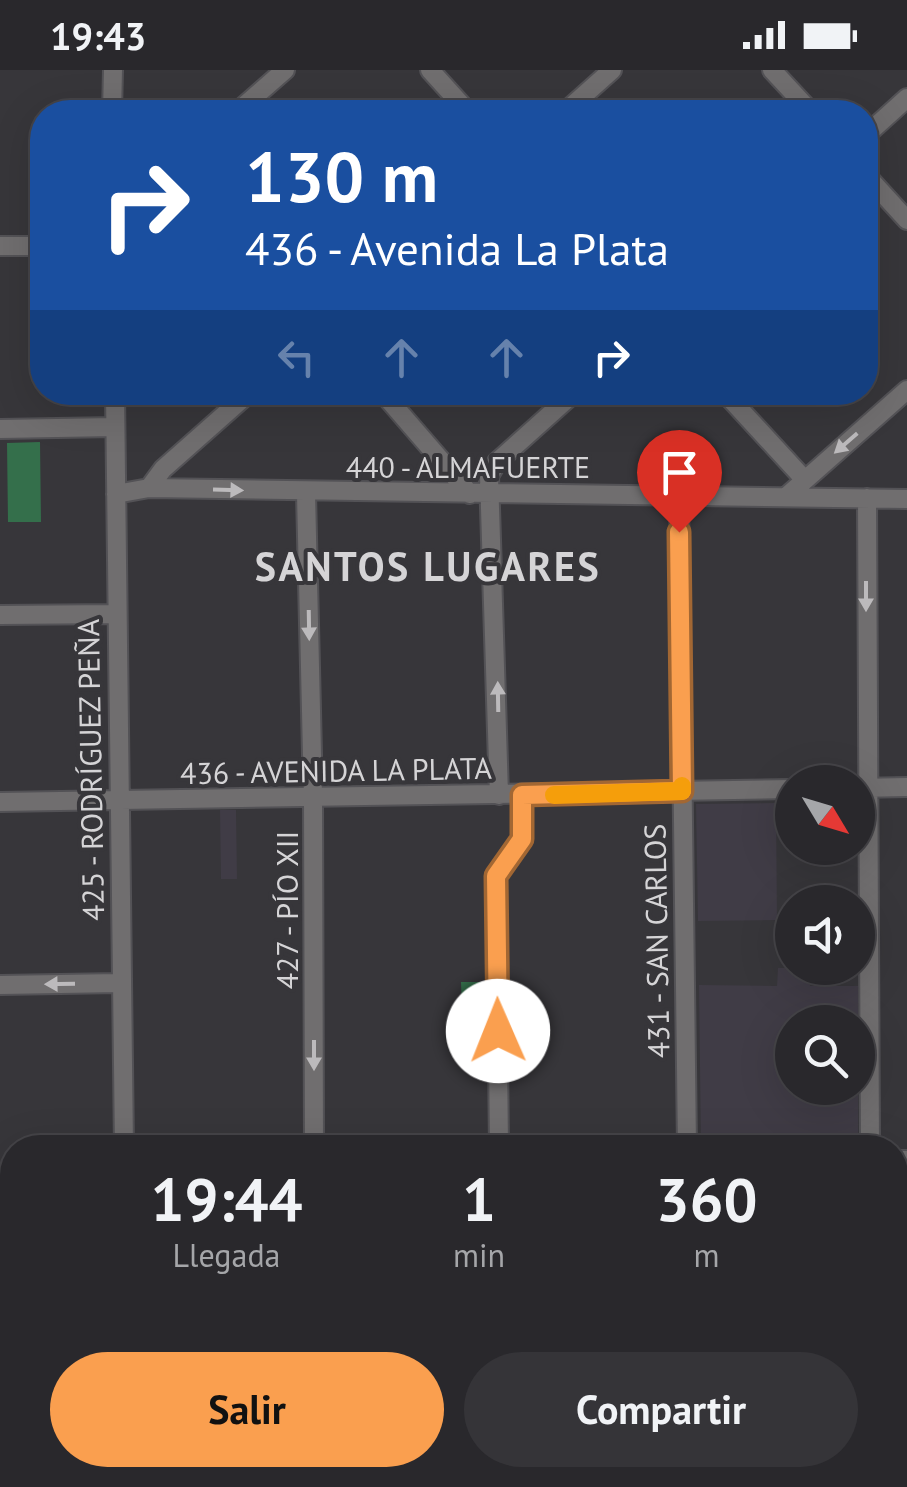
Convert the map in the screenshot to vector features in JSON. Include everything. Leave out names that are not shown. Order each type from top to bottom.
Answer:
[{"type":"street","points":[[113,70],[116,100]]},
{"type":"street","points":[[251,100],[285,70]]},
{"type":"street","points":[[430,70],[457,100]]},
{"type":"street","points":[[578,100],[612,70]]},
{"type":"street","points":[[772,70],[799,100]]},
{"type":"street","points":[[878,124],[907,98]]},
{"type":"street","points":[[878,188],[907,220]]},
{"type":"street","points":[[0,246],[30,246]]},
{"type":"street","points":[[787,496],[907,390]]},
{"type":"street","name":"425 - RODRÍGUEZ PEÑA","points":[[114,405],[124,1135]]},
{"type":"street","points":[[149,488],[162,469],[235,405]]},
{"type":"street","points":[[394,405],[494,509],[499,794]]},
{"type":"street","points":[[480,494],[497,462],[561,405]]},
{"type":"street","points":[[736,405],[804,480]]},
{"type":"street","points":[[0,429],[114,427]]},
{"type":"street","name":"440 - ALMAFUERTE","points":[[116,494],[149,488],[907,499]]},
{"type":"street","name":"427 - PÍO XII","points":[[306,492],[313,798],[314,1135]]},
{"type":"street","name":"431 - SAN CARLOS","points":[[678,495],[686,1135]]},
{"type":"street","points":[[862,765],[866,498]]},
{"type":"street","points":[[0,615],[116,614]]},
{"type":"street","points":[[875,788],[907,787]]},
{"type":"street","name":"436 - AVENIDA LA PLATA","points":[[0,802],[775,789]]},
{"type":"street","points":[[499,1135],[496,876],[522,839],[522,795]]},
{"type":"street","points":[[864,865],[870,1135]]},
{"type":"street","points":[[0,985],[119,984]]},
{"type":"shaded area","points":[[775,803],[775,920],[698,921],[696,804]]},
{"type":"shaded area","points":[[220,810],[236,810],[237,879],[221,879]]},
{"type":"shaded area","points":[[699,985],[858,986],[858,1005],[775,1005],[775,1105],[858,1105],[858,1135],[701,1135]]},
{"type":"green space","points":[[40,442],[41,522],[8,522],[7,443]]},
{"type":"green space","points":[[461,982],[487,982],[488,1051],[463,1051],[464,1034],[451,1034],[462,1010]]},
{"type":"slow traffic","points":[[554,795],[682,791],[682,786]]},
{"type":"district","name":"SANTOS LUGARES","points":[[428,566]]},
{"type":"route","points":[[498,1031],[496,876],[522,839],[522,795],[682,791],[679,532]]}]
